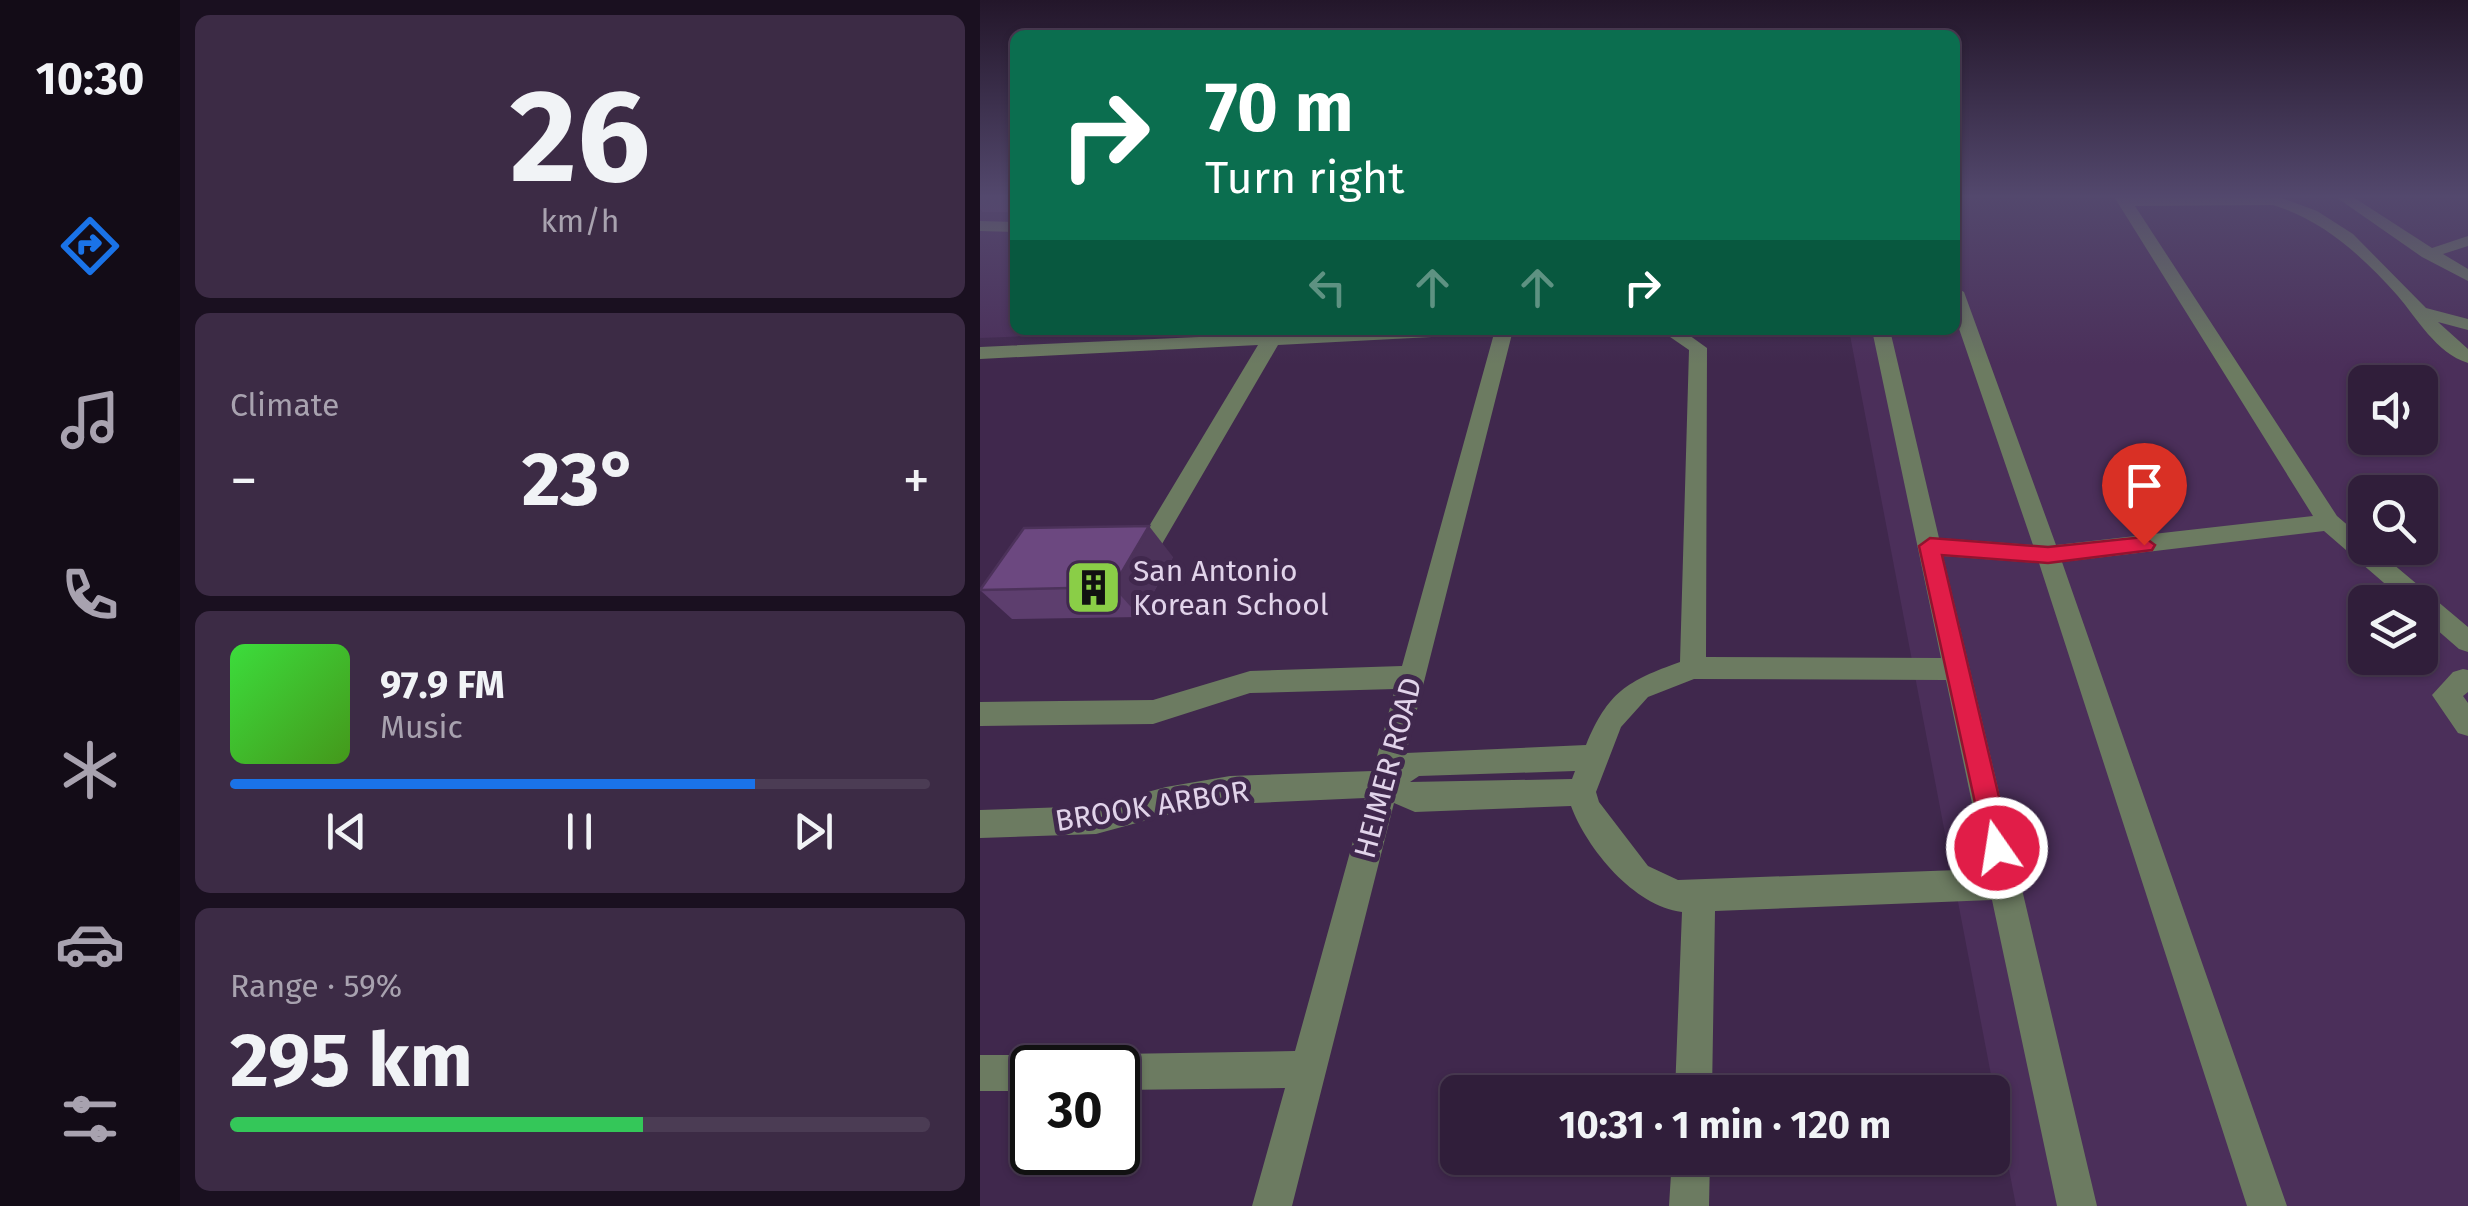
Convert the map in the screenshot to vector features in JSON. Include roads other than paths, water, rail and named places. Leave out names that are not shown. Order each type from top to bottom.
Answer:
[{"type":"street","points":[[2156,251],[2329,522],[2468,642]]},
{"type":"street","points":[[2358,251],[2418,310],[2444,343],[2468,357]]},
{"type":"street","points":[[2424,251],[2468,276]]},
{"type":"street","points":[[2428,254],[2437,251]]},
{"type":"street","points":[[1960,306],[2268,1206]]},
{"type":"street","points":[[2418,310],[2468,326]]},
{"type":"street","points":[[980,353],[1131,338],[1275,335]]},
{"type":"street","points":[[1154,538],[1275,335]]},
{"type":"street","name":"HEIMER ROAD","points":[[1272,1206],[1503,335]]},
{"type":"street","points":[[1677,335],[1698,348],[1693,668]]},
{"type":"street","points":[[1882,335],[2077,1206]]},
{"type":"street","points":[[1930,546],[2048,555],[2329,522]]},
{"type":"street","points":[[1957,669],[1693,668],[1638,689],[1610,720],[1581,792],[1587,810],[1638,878],[1677,896],[2005,884]]},
{"type":"street","points":[[980,714],[1153,712],[1250,682],[1412,677]]},
{"type":"street","points":[[2468,681],[2463,680],[2446,695],[2468,724]]},
{"type":"street","points":[[1384,784],[1414,763],[1595,758]]},
{"type":"street","points":[[1384,784],[1415,798],[1581,792]]},
{"type":"street","name":"BROOK ARBOR","points":[[980,824],[1096,820],[1166,800],[1230,790],[1384,784]]},
{"type":"street","points":[[1694,1075],[1699,895]]},
{"type":"street","points":[[1140,1072],[1308,1069]]},
{"type":"street","points":[[980,1074],[1010,1073]]},
{"type":"street","points":[[1690,1206],[1691,1175]]},
{"type":"place","name":"San Antonio Korean School","points":[[1094,588]]}]
